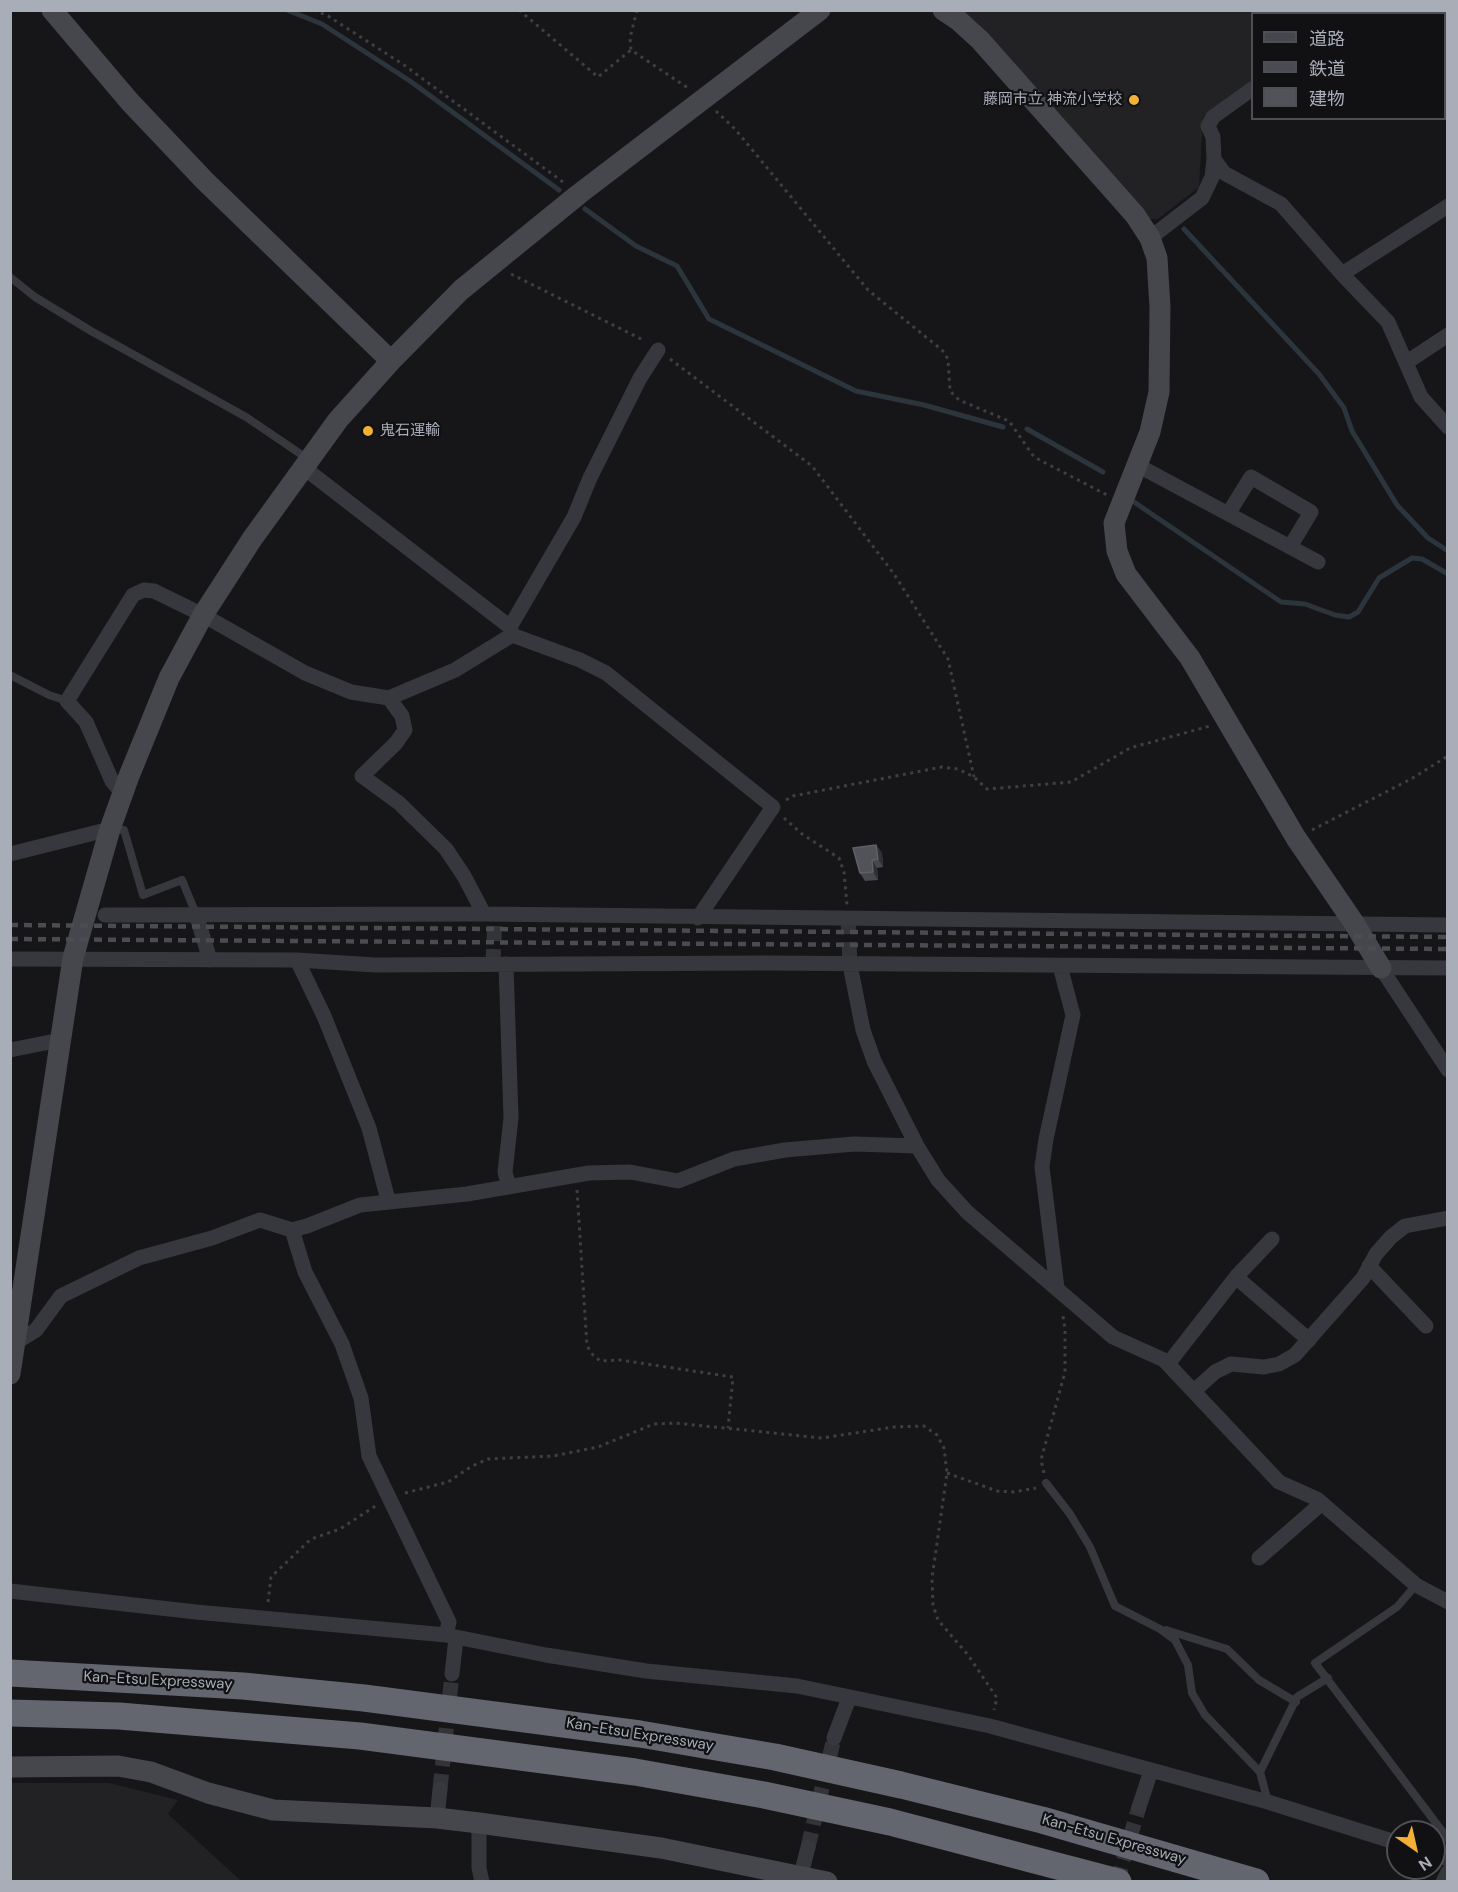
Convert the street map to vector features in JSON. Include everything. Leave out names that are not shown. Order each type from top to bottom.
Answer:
[{"type":"highway","name":"Kan-Etsu Expressway","points":[[10,1673],[164,1681],[320,1693],[640,1734],[775,1758],[902,1785],[1042,1820],[1256,1881]]},
{"type":"highway","points":[[10,1713],[131,1717],[360,1736],[635,1772],[764,1795],[890,1822],[1118,1881]]},
{"type":"street","points":[[52,10],[130,102],[205,181],[391,361]]},
{"type":"street","points":[[10,1374],[73,958],[110,828],[169,678],[203,615],[305,463],[338,420],[391,361],[461,290],[579,194],[819,10]]},
{"type":"street","points":[[943,10],[980,40],[1135,215],[1150,238],[1157,258],[1159,392],[1150,432],[1114,524],[1117,551],[1126,574],[1190,658],[1296,838],[1354,923],[1448,1070]]},
{"type":"street","points":[[1150,238],[1202,198],[1212,177],[1214,159],[1213,138],[1208,126],[1214,117],[1251,90]]},
{"type":"street","points":[[1214,159],[1224,173],[1281,204],[1342,274],[1388,322],[1421,397],[1448,428]]},
{"type":"street","points":[[1342,274],[1448,206]]},
{"type":"street","points":[[1407,362],[1448,335]]},
{"type":"street","points":[[124,795],[112,781],[86,722],[67,701],[133,595],[144,590],[154,591],[203,615],[305,673],[351,692],[389,698],[455,670],[511,631],[574,517],[600,458],[640,378],[658,350]]},
{"type":"street","points":[[305,463],[511,631],[606,673],[772,807],[698,918]]},
{"type":"street","points":[[1137,465],[1318,562]]},
{"type":"street","points":[[1228,514],[1251,477],[1311,512],[1290,547]]},
{"type":"street","points":[[389,698],[402,716],[405,730],[396,743],[362,776],[399,803],[446,849],[464,876],[484,914]]},
{"type":"street","points":[[10,854],[110,828]]},
{"type":"street","points":[[196,914],[210,960]]},
{"type":"street","points":[[105,915],[484,914],[1448,925]]},
{"type":"street","points":[[10,959],[297,960],[375,965],[1448,968]]},
{"type":"street","points":[[297,960],[324,1016],[369,1128],[388,1200]]},
{"type":"street","points":[[506,964],[511,1118],[505,1172],[509,1187]]},
{"type":"street","points":[[850,965],[863,1030],[874,1061],[916,1146],[938,1180],[967,1212],[1113,1337],[1168,1364],[1279,1482],[1322,1503],[1416,1585],[1448,1602]]},
{"type":"street","points":[[1057,1288],[1042,1167],[1073,1015],[1060,966]]},
{"type":"street","points":[[10,1050],[60,1040]]},
{"type":"street","points":[[13,1344],[36,1330],[61,1296],[139,1258],[212,1238],[260,1220],[292,1230],[307,1227],[360,1205],[388,1200],[467,1194],[576,1174],[630,1172],[678,1181],[734,1159],[785,1150],[854,1144],[916,1146]]},
{"type":"street","points":[[1194,1391],[1215,1372],[1231,1364],[1264,1367],[1279,1364],[1295,1355],[1363,1278],[1369,1266],[1391,1237],[1405,1227],[1448,1218]]},
{"type":"street","points":[[292,1230],[305,1272],[342,1344],[361,1398],[369,1456],[449,1622],[452,1674]]},
{"type":"street","points":[[1168,1364],[1236,1277],[1272,1239]]},
{"type":"street","points":[[1369,1266],[1426,1326]]},
{"type":"street","points":[[1236,1277],[1309,1340]]},
{"type":"street","points":[[1259,1558],[1322,1503]]},
{"type":"street","points":[[10,1591],[451,1637],[646,1671],[797,1686],[990,1726],[1269,1802],[1386,1839]]},
{"type":"street","points":[[834,1738],[849,1698]]},
{"type":"street","points":[[10,1767],[118,1766],[152,1773],[208,1793],[273,1810],[437,1818],[661,1848],[827,1881]]},
{"type":"street","points":[[1139,1807],[1151,1771]]},
{"type":"street","points":[[437,1818],[440,1789]]},
{"type":"street","points":[[479,1824],[479,1868],[482,1881]]},
{"type":"street","points":[[801,1875],[808,1847]]},
{"type":"street","points":[[1443,1881],[1448,1872]]},
{"type":"lane","points":[[10,277],[35,297],[91,331],[246,417],[305,463]]},
{"type":"lane","points":[[10,675],[49,695],[67,701]]},
{"type":"lane","points":[[110,828],[124,830],[143,896],[182,880],[196,914]]},
{"type":"lane","points":[[1046,1483],[1086,1539],[1115,1606],[1160,1629],[1175,1640],[1188,1665],[1192,1693],[1205,1714],[1260,1772],[1269,1802]]},
{"type":"lane","points":[[1416,1585],[1397,1608],[1315,1663],[1448,1839]]},
{"type":"lane","points":[[1160,1629],[1227,1650],[1259,1680],[1296,1702]]},
{"type":"lane","points":[[1260,1772],[1297,1697],[1328,1678]]},
{"type":"path","points":[[314,10],[328,16],[404,65],[579,194]]},
{"type":"path","points":[[328,16],[333,10]]},
{"type":"path","points":[[519,10],[598,77],[631,50]]},
{"type":"path","points":[[631,50],[630,38],[637,10]]},
{"type":"path","points":[[631,50],[704,99],[735,129],[868,290],[942,350],[948,359],[950,391],[960,400],[1009,421],[1034,457],[1122,503]]},
{"type":"path","points":[[496,261],[512,275],[630,333],[658,350],[812,466],[894,573],[948,659],[974,777]]},
{"type":"path","points":[[848,919],[844,872],[838,858],[802,834],[772,807],[793,796],[942,767],[958,769],[974,777],[987,789],[1071,782],[1130,748],[1226,722]]},
{"type":"path","points":[[1296,838],[1411,779],[1448,756]]},
{"type":"path","points":[[576,1174],[587,1346],[600,1361],[620,1360],[733,1377],[728,1428]]},
{"type":"path","points":[[947,1473],[997,1491],[1014,1492],[1046,1483],[1041,1460],[1065,1372],[1065,1330],[1057,1288]]},
{"type":"path","points":[[267,1618],[271,1577],[311,1539],[340,1529],[388,1497],[448,1482],[488,1459],[553,1456],[598,1447],[654,1424],[675,1423],[822,1437],[894,1426],[924,1426],[937,1435],[944,1448],[947,1473],[932,1578],[933,1605],[938,1620],[968,1655],[997,1698],[990,1726]]},
{"type":"shaded area","name":"藤岡市立 神流小学校","points":[[951,11],[1353,11],[1251,12],[1251,83],[1203,117],[1199,187],[1158,219],[1147,219]]},
{"type":"shaded area","points":[[10,1783],[109,1783],[178,1800],[168,1814],[241,1881],[11,1881]]},
{"type":"building","points":[[876,845],[878,859],[872,860],[873,872],[860,873],[853,848]]},
{"type":"waterway","points":[[287,10],[322,24],[410,81],[559,190]]},
{"type":"waterway","points":[[585,209],[636,246],[677,266],[709,319],[856,391],[924,405],[1003,427]]},
{"type":"waterway","points":[[1184,229],[1319,374],[1344,408],[1352,431],[1397,505],[1428,538],[1448,551]]},
{"type":"waterway","points":[[1027,429],[1103,472]]},
{"type":"waterway","points":[[1134,502],[1281,602],[1305,604],[1335,615],[1349,617],[1358,612],[1379,578],[1412,558],[1422,559],[1448,574]]},
{"type":"tunnel","points":[[493,964],[495,915]]},
{"type":"tunnel","points":[[848,919],[850,965]]},
{"type":"tunnel","points":[[440,1789],[452,1674]]},
{"type":"tunnel","points":[[808,1847],[834,1738]]},
{"type":"tunnel","points":[[1117,1882],[1139,1807]]},
{"type":"railway","points":[[10,925],[1448,937]]},
{"type":"railway","points":[[10,939],[1448,949]]},
{"type":"place","name":"藤岡市立 神流小学校","points":[[1134,100]]},
{"type":"place","name":"鬼石運輸","points":[[368,431]]}]
